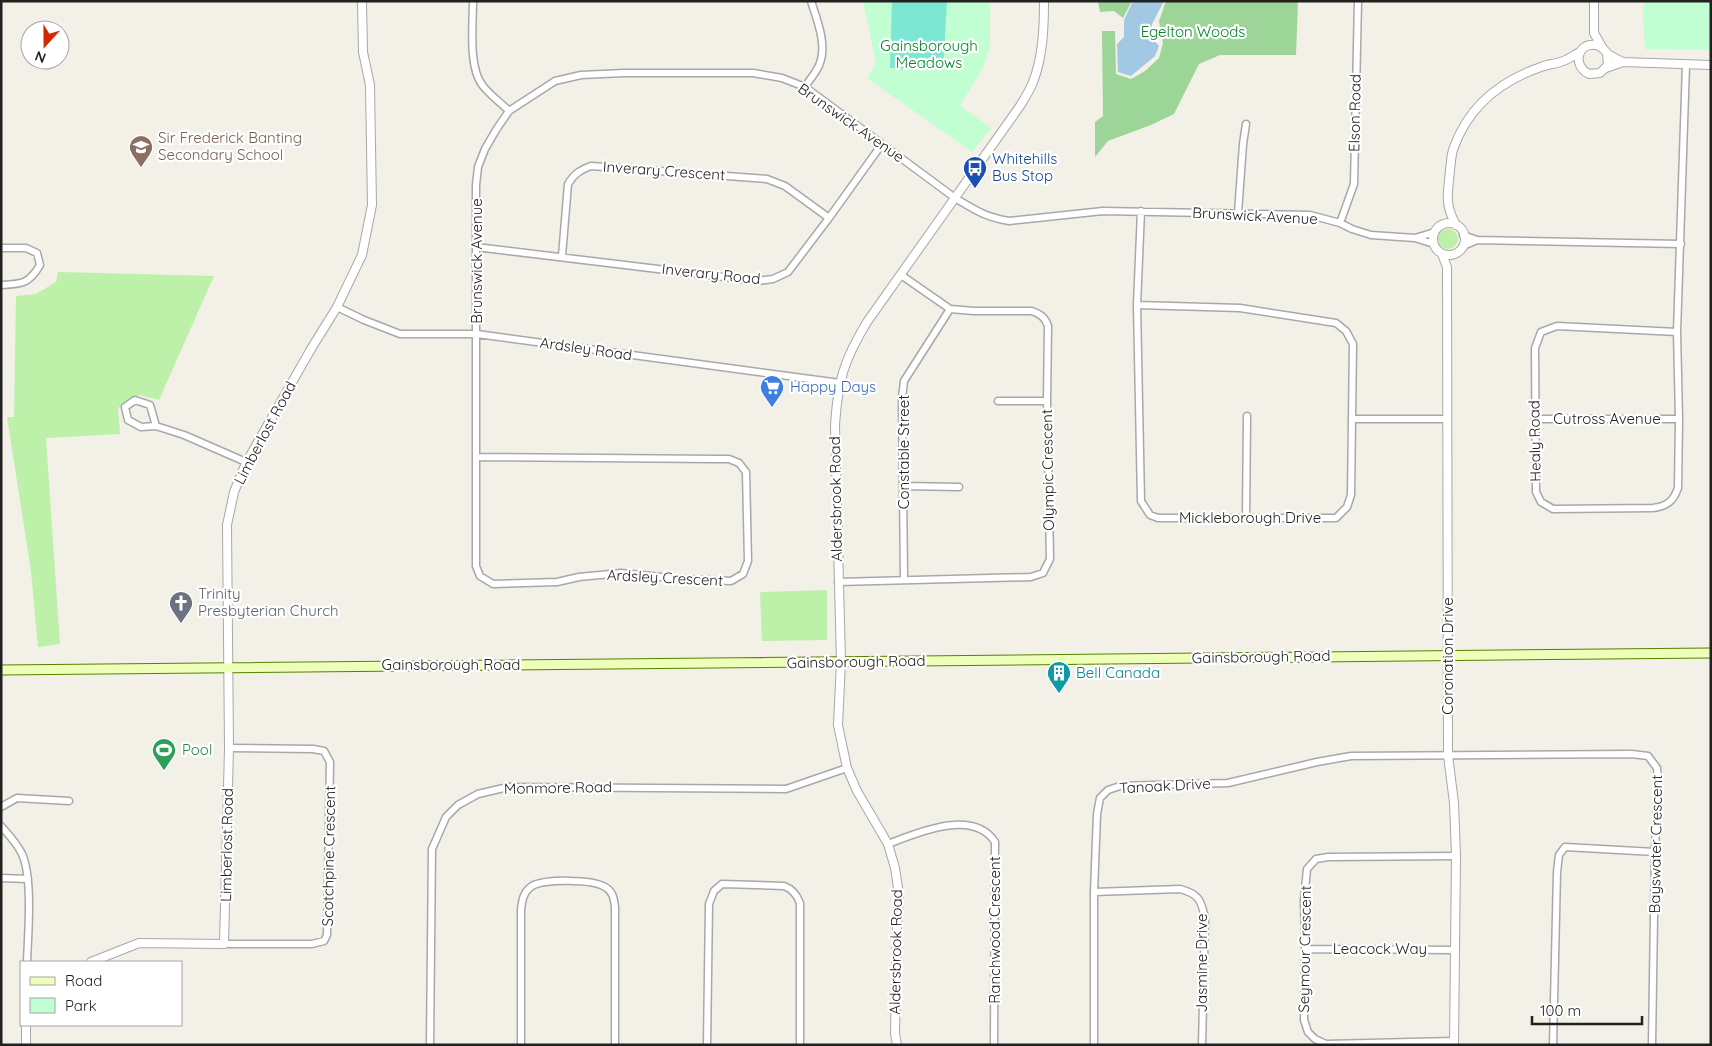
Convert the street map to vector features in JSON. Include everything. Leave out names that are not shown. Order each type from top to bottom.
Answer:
[{"type":"main road","name":"Gainsborough Road","points":[[1,670],[1711,653]]},
{"type":"street","name":"Limberlost Road","points":[[224,944],[229,748],[226,525],[234,492],[246,462],[337,307],[362,255],[372,206],[370,86],[363,52],[362,1]]},
{"type":"street","points":[[474,1],[473,55],[476,74],[483,86],[509,111]]},
{"type":"street","points":[[804,87],[819,65],[822,54],[820,29],[811,1]]},
{"type":"street","name":"Aldersbrook Road","points":[[897,1045],[895,1032],[899,895],[895,868],[888,844],[857,791],[847,768],[838,725],[841,662],[835,425],[837,397],[842,370],[866,322],[1020,106],[1034,81],[1044,24],[1044,1]]},
{"type":"street","name":"Elson Road","points":[[1340,223],[1354,184],[1358,1]]},
{"type":"street","points":[[1594,1],[1594,33],[1608,61],[1606,68]]},
{"type":"street","points":[[1580,67],[1578,60],[1594,33]]},
{"type":"street","points":[[1622,62],[1594,44],[1564,61],[1542,66],[1519,76],[1491,93],[1479,104],[1466,122],[1453,148],[1447,196],[1448,211],[1464,234],[1477,240],[1680,244]]},
{"type":"street","points":[[1564,61],[1580,67],[1592,75],[1622,62],[1711,65]]},
{"type":"street","name":"Healy Road","points":[[1677,332],[1557,326],[1541,332],[1534,348],[1534,419],[1536,492],[1541,502],[1553,509],[1653,508],[1663,506],[1674,499],[1678,488],[1677,332],[1686,65]]},
{"type":"street","name":"Brunswick Avenue","points":[[477,334],[476,186],[478,167],[496,130],[509,111],[555,81],[581,75],[753,73],[782,78],[804,87],[955,198],[980,214],[1009,221],[1103,211],[1310,215],[1340,223],[1371,235],[1415,238],[1434,244]]},
{"type":"street","points":[[1238,213],[1242,144],[1246,124]]},
{"type":"street","name":"Inverary Road","points":[[476,247],[757,281],[773,279],[788,272],[882,144]]},
{"type":"street","name":"Inverary Crescent","points":[[562,256],[568,184],[581,169],[591,166],[767,179],[785,186],[829,218]]},
{"type":"street","name":"Mickleborough Drive","points":[[1137,305],[1240,308],[1336,324],[1346,331],[1353,344],[1351,495],[1347,507],[1336,518],[1158,518],[1150,515],[1141,501],[1137,305],[1141,211]]},
{"type":"street","points":[[1448,211],[1437,229],[1434,244],[1442,254],[1454,254],[1463,246],[1477,240]]},
{"type":"street","points":[[1437,229],[1448,223],[1456,225]]},
{"type":"street","name":"Brunswick Avenue","points":[[1415,238],[1437,229]]},
{"type":"street","points":[[1463,246],[1464,234]]},
{"type":"street","points":[[1,248],[26,248],[37,253],[40,265],[33,278],[20,284],[1,285]]},
{"type":"street","name":"Coronation Drive","points":[[1442,254],[1447,267],[1448,755],[1454,804],[1456,856],[1454,1043]]},
{"type":"street","name":"Coronation Drive","points":[[1447,267],[1454,254]]},
{"type":"street","points":[[901,275],[950,309]]},
{"type":"street","name":"Ardsley Road","points":[[337,307],[400,334],[477,334],[840,383]]},
{"type":"street","name":"Olympic Crescent","points":[[838,582],[1031,577],[1043,572],[1050,559],[1048,326],[1046,319],[1032,311],[950,309]]},
{"type":"street","name":"Constable Street","points":[[904,579],[902,398],[904,381],[950,309]]},
{"type":"street","name":"Ardsley Crescent","points":[[476,457],[729,459],[739,462],[746,472],[748,487],[748,561],[743,574],[731,581],[681,580],[621,573],[579,577],[557,582],[493,584],[480,576],[476,566],[476,457],[477,334]]},
{"type":"street","points":[[156,426],[150,405],[135,400],[125,407],[128,420],[141,427],[156,426],[184,435],[246,462]]},
{"type":"street","points":[[998,401],[1048,402]]},
{"type":"street","points":[[1246,518],[1247,416]]},
{"type":"street","points":[[1353,419],[1447,419]]},
{"type":"street","name":"Cutross Avenue","points":[[1534,419],[1679,419]]},
{"type":"street","points":[[904,486],[959,487]]},
{"type":"street","name":"Scotchpine Crescent","points":[[94,961],[139,943],[312,944],[324,941],[328,934],[330,762],[324,751],[313,748],[229,748]]},
{"type":"street","name":"Bayswater Crescent","points":[[1448,755],[1632,754],[1648,756],[1657,768],[1652,1045]]},
{"type":"street","name":"Tanoak Drive","points":[[1094,1045],[1094,892],[1097,814],[1100,798],[1108,790],[1120,786],[1228,783],[1316,762],[1351,756],[1448,755]]},
{"type":"street","name":"Monmore Road","points":[[430,1045],[432,850],[446,817],[458,805],[478,794],[508,786],[786,789],[847,768]]},
{"type":"street","points":[[1,807],[6,802],[17,798],[69,801]]},
{"type":"street","name":"Ranchwood Crescent","points":[[888,844],[937,827],[960,825],[978,828],[986,832],[995,842],[994,1045]]},
{"type":"street","points":[[1,826],[16,843],[22,855],[28,879],[27,961]]},
{"type":"street","points":[[1553,1045],[1556,872],[1559,855],[1565,847],[1655,852]]},
{"type":"street","name":"Seymour Crescent","points":[[1454,1043],[1326,1044],[1315,1040],[1308,1032],[1304,1020],[1304,887],[1307,869],[1316,859],[1328,856],[1456,856]]},
{"type":"street","points":[[1,878],[28,879]]},
{"type":"street","points":[[521,1045],[521,910],[523,897],[531,887],[543,883],[579,881],[597,883],[606,887],[613,895],[615,907],[615,1045]]},
{"type":"street","points":[[707,1045],[708,904],[714,891],[722,884],[784,886],[796,894],[800,903],[800,1045]]},
{"type":"street","name":"Jasmine Drive","points":[[1094,892],[1180,889],[1193,893],[1202,905],[1205,918],[1202,1045]]},
{"type":"street","name":"Leacock Way","points":[[1305,949],[1455,950]]},
{"type":"street","points":[[26,1026],[26,1045]]},
{"type":"green space","name":"Gainsborough Meadows","points":[[863,1],[990,1],[990,46],[984,66],[960,106],[991,128],[972,152],[867,78],[876,63]]},
{"type":"green space","points":[[892,1],[947,1],[943,70],[890,68]]},
{"type":"green space","name":"Egelton Woods","points":[[1098,1],[1132,1],[1123,18],[1114,11],[1100,12]]},
{"type":"green space","name":"Egelton Woods","points":[[1166,1],[1298,1],[1296,55],[1220,55],[1199,64],[1174,114],[1108,141],[1095,157],[1095,122],[1103,116],[1102,31],[1115,31],[1116,74],[1131,79],[1145,71],[1159,58],[1163,43],[1159,21]]},
{"type":"green space","points":[[1644,1],[1711,1],[1711,50],[1645,49]]},
{"type":"green space","points":[[1448,229],[1455,232],[1458,239],[1455,246],[1448,249],[1441,246],[1438,239],[1441,232]]},
{"type":"green space","points":[[58,272],[214,276],[159,400],[139,395],[118,408],[120,434],[46,438],[60,644],[38,647],[31,571],[7,417],[14,417],[16,296],[36,294],[56,282]]},
{"type":"green space","points":[[827,590],[827,640],[762,641],[760,592]]},
{"type":"shaded area","points":[[1133,1],[1164,1],[1152,24],[1151,37],[1159,46],[1155,56],[1131,76],[1118,72],[1117,44],[1124,37],[1124,20]]},
{"type":"place","name":"Sir Frederick Banting Secondary School","points":[[141,168]]},
{"type":"place","name":"Whitehills Bus Stop","points":[[975,189]]},
{"type":"place","name":"Happy Days","points":[[772,408]]},
{"type":"place","name":"Trinity Presbyterian Church","points":[[181,624]]},
{"type":"place","name":"Bell Canada","points":[[1059,694]]},
{"type":"place","name":"Pool","points":[[164,771]]}]
